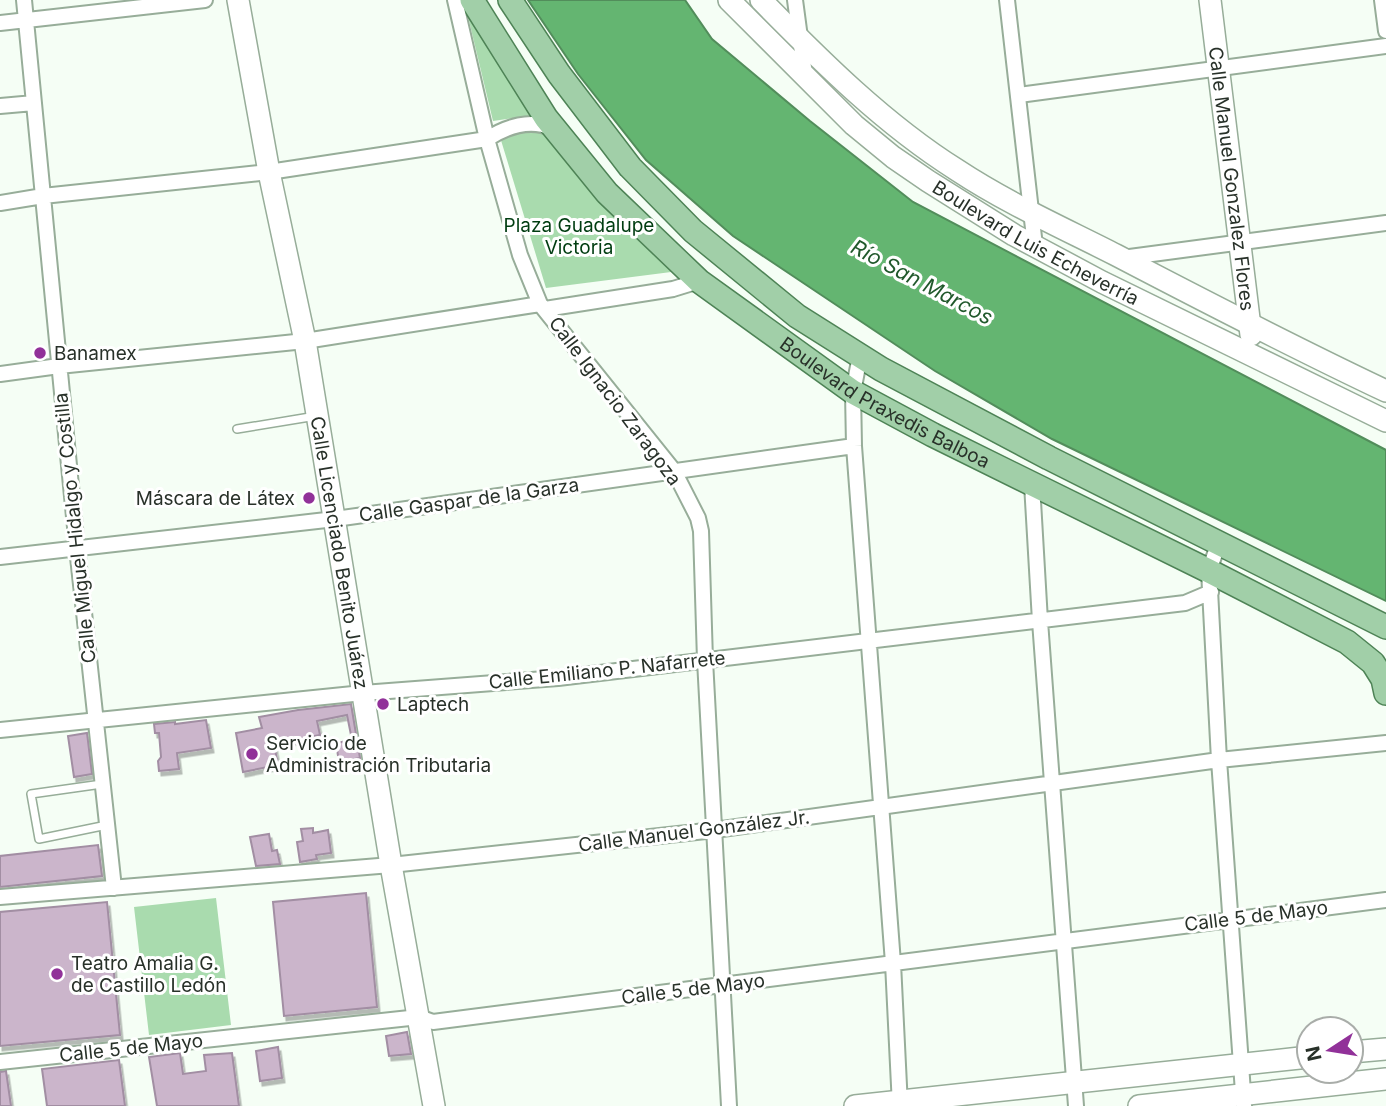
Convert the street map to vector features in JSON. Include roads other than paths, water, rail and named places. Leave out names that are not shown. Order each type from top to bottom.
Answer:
[{"type":"main road","name":"Calle Licenciado Benito Juárez","points":[[238,0],[269,172],[304,341],[434,1106]]},
{"type":"main road","name":"Boulevard Praxedis Balboa","points":[[472,0],[539,107],[607,193],[699,281],[853,392],[1036,486],[1210,582],[1347,642],[1373,663],[1383,679],[1386,693]]},
{"type":"main road","name":"Boulevard Praxedis Balboa","points":[[510,0],[559,74],[630,167],[693,230],[797,316],[860,356],[1049,458],[1386,627]]},
{"type":"main road","name":"Boulevard Luis Echeverría","points":[[729,0],[854,125],[893,157],[972,209],[1035,246],[1386,421]]},
{"type":"main road","name":"Boulevard Luis Echeverría","points":[[761,0],[800,40],[908,135],[957,170],[1033,213],[1250,326],[1386,391]]},
{"type":"main road","name":"Calle Manuel Gonzalez Flores","points":[[1210,0],[1254,357]]},
{"type":"main road","points":[[1036,486],[1049,458]]},
{"type":"main road","points":[[1365,1051],[1386,1049]]},
{"type":"main road","points":[[855,1106],[900,1104],[1295,1058]]},
{"type":"main road","points":[[1139,1106],[1244,1100],[1386,1079]]},
{"type":"street","name":"Calle Miguel Hidalgo y Costilla","points":[[24,0],[77,548],[114,888]]},
{"type":"street","points":[[0,23],[205,0]]},
{"type":"street","name":"Calle Ignacio Zaragoza","points":[[455,0],[487,139],[520,255],[543,306],[674,471],[698,518],[701,531],[705,660],[730,1106]]},
{"type":"street","points":[[796,0],[805,75]]},
{"type":"street","points":[[1007,0],[1035,246]]},
{"type":"street","points":[[1382,0],[1386,31]]},
{"type":"street","points":[[1019,95],[1386,46]]},
{"type":"street","points":[[0,106],[34,103]]},
{"type":"street","points":[[0,203],[269,172],[487,139],[505,128],[537,124],[558,131]]},
{"type":"street","points":[[1120,258],[1386,223]]},
{"type":"street","points":[[0,374],[304,341],[673,289],[699,281]]},
{"type":"street","points":[[860,356],[853,392],[854,446],[900,1104]]},
{"type":"street","name":"Calle Gaspar de la Garza","points":[[0,557],[335,519],[854,446]]},
{"type":"street","points":[[1036,486],[1040,621],[1076,1106]]},
{"type":"street","points":[[1219,542],[1210,582],[1219,760],[1244,1100]]},
{"type":"street","name":"Calle Emiliano P. Nafarrete","points":[[0,730],[363,693],[558,677],[1040,621],[1185,603],[1210,582]]},
{"type":"street","name":"Calle Manuel González Jr.","points":[[0,897],[391,865],[715,830],[1219,760],[1386,743]]},
{"type":"street","name":"Calle 5 de Mayo","points":[[0,1062],[419,1017],[433,1022],[1386,900]]},
{"type":"lane","points":[[237,429],[317,416]]},
{"type":"lane","points":[[102,784],[31,794],[39,839],[107,825]]},
{"type":"water","name":"Río San Marcos","points":[[528,0],[685,0],[712,39],[913,202],[1386,450],[1386,601],[1052,439],[935,371],[733,236],[646,160],[578,74]]},
{"type":"place","name":"Banamex","points":[[40,353]]},
{"type":"place","name":"Máscara de Látex","points":[[309,498]]},
{"type":"place","name":"Laptech","points":[[383,704]]},
{"type":"place","name":"Servicio de Administración Tributaria","points":[[252,754]]},
{"type":"place","name":"Teatro Amalia G. de Castillo Ledón","points":[[57,974]]},
{"type":"park label","name":"Plaza Guadalupe Victoria","points":[[579,236]]}]
